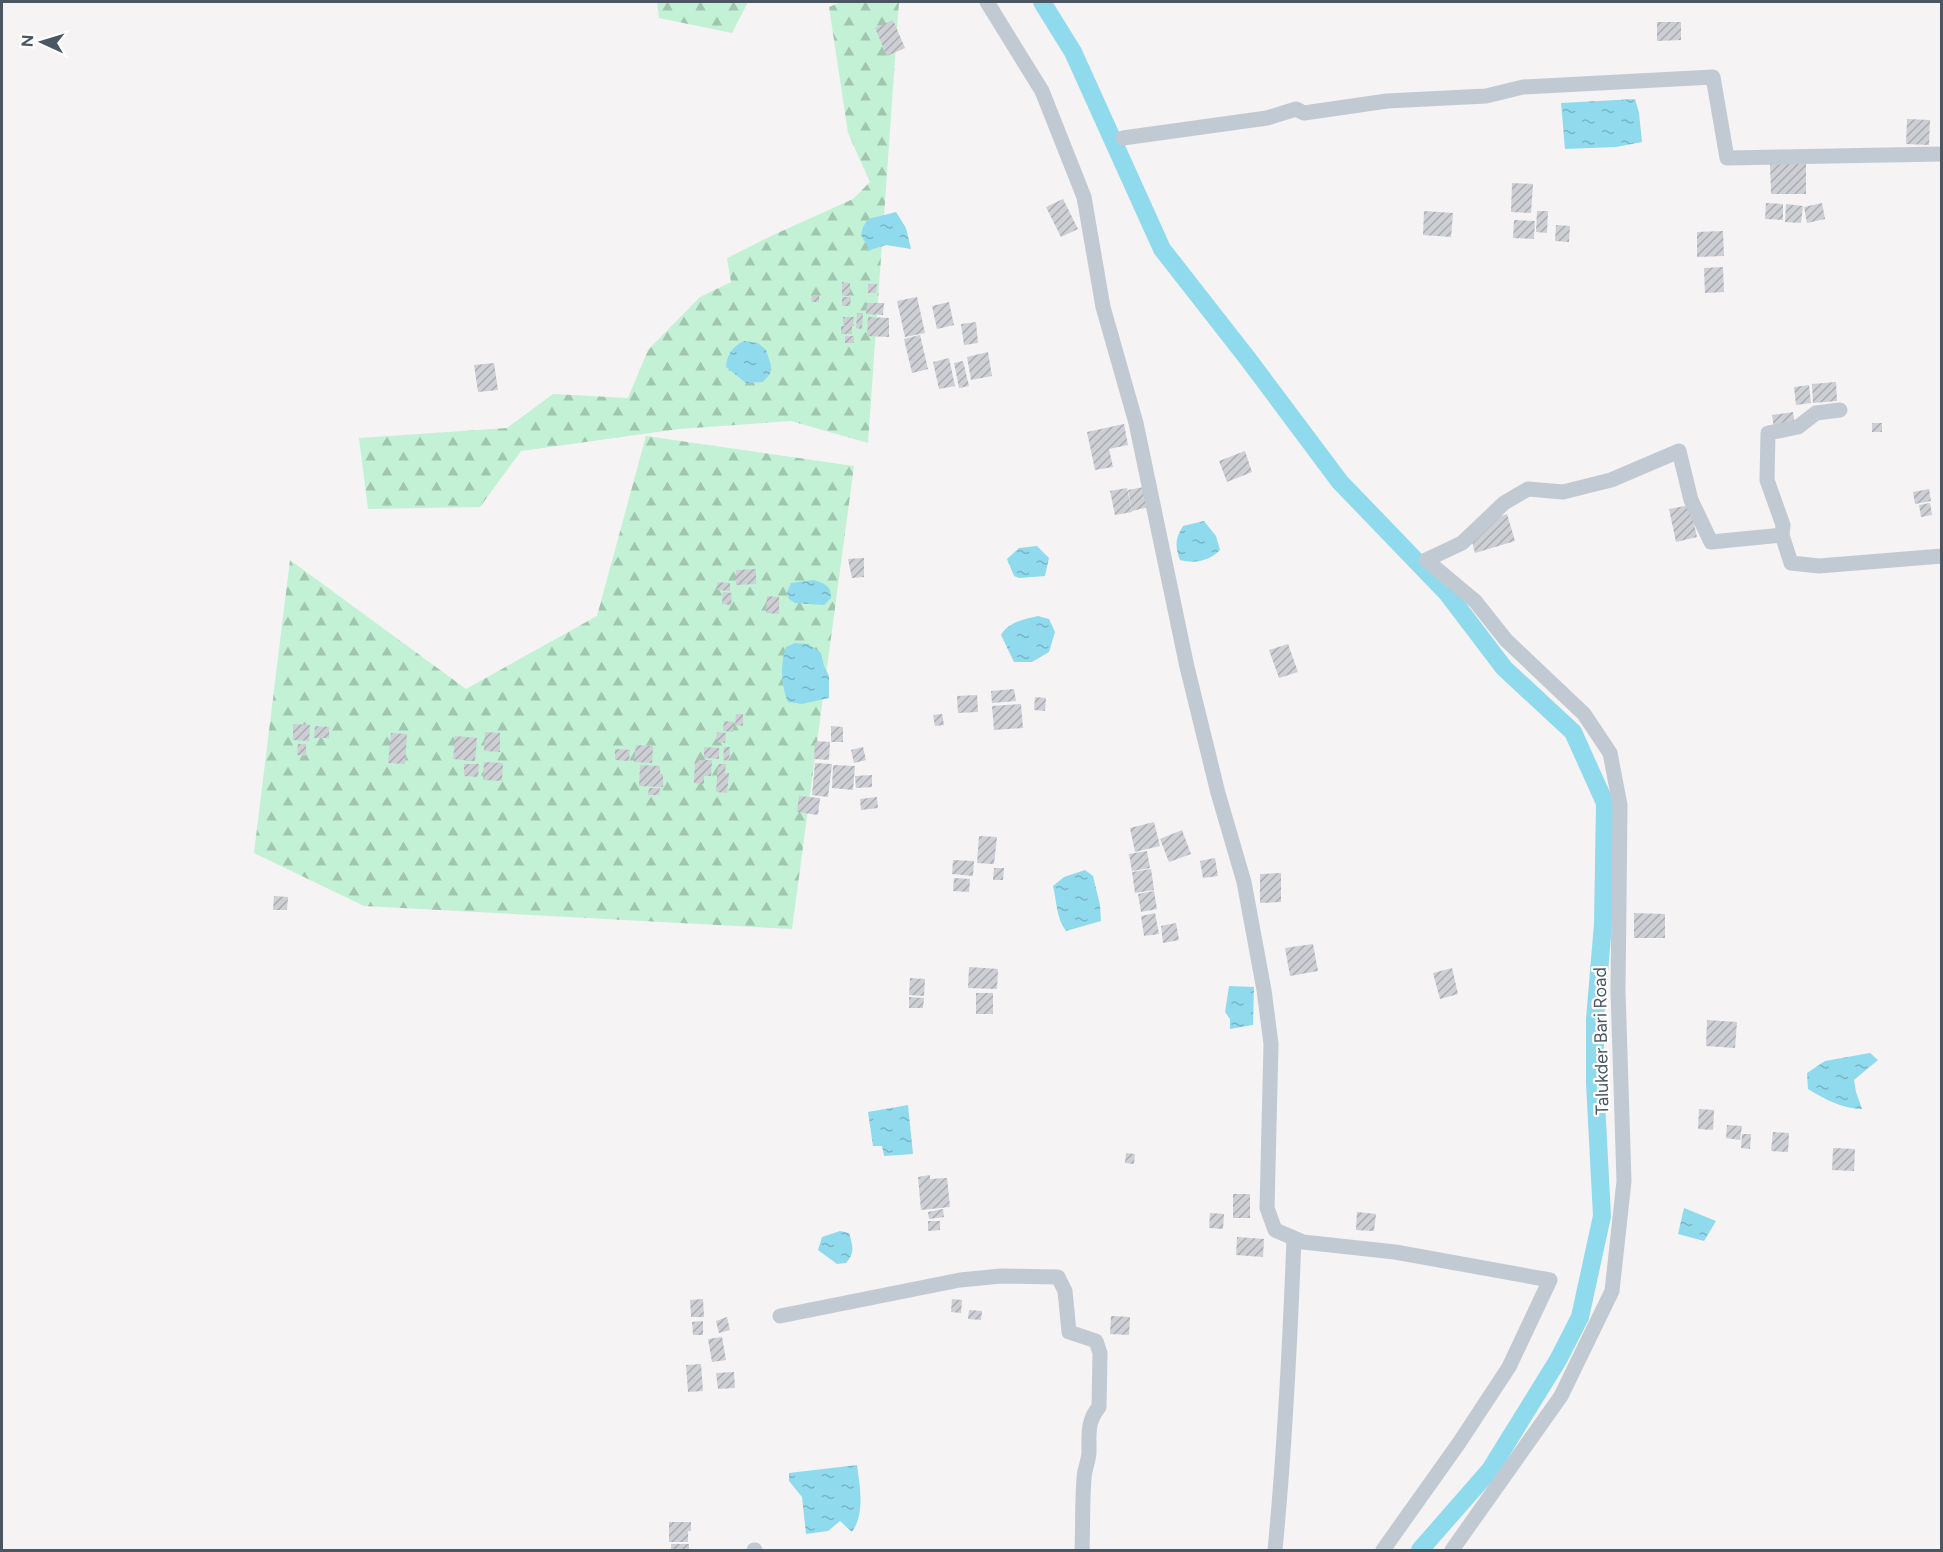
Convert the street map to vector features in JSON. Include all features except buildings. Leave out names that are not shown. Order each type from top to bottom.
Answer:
[{"type":"street","points":[[987,2],[1042,91],[1084,197],[1103,307],[1136,423],[1187,667],[1215,781],[1244,882],[1264,990],[1271,1044],[1268,1208],[1275,1230],[1303,1242],[1395,1251],[1550,1280],[1509,1367],[1460,1443],[1383,1551]]},
{"type":"street","points":[[1123,138],[1267,118],[1296,109],[1304,113],[1387,101],[1485,96],[1523,87],[1713,78],[1727,158],[1941,154]]},
{"type":"street","points":[[1840,410],[1816,413],[1798,427],[1768,433],[1767,480],[1783,525],[1782,535],[1791,563],[1819,566],[1941,556]]},
{"type":"street","name":"Talukder Bari Road","points":[[1452,1551],[1561,1396],[1612,1292],[1624,1181],[1618,991],[1620,806],[1610,753],[1584,714],[1506,640],[1475,601],[1426,560],[1462,543],[1504,503],[1528,489],[1563,492],[1611,480],[1679,451],[1691,500],[1712,542],[1782,535]]},
{"type":"street","points":[[1275,1551],[1282,1484],[1294,1238]]},
{"type":"street","points":[[780,1316],[960,1280],[1001,1276],[1058,1277],[1065,1291],[1069,1332],[1096,1341],[1100,1353],[1099,1407],[1093,1414],[1089,1426],[1089,1454],[1085,1463],[1082,1551]]},
{"type":"green space","points":[[657,2],[748,2],[732,33],[659,18]]},
{"type":"green space","points":[[841,2],[899,2],[868,443],[791,421],[679,429],[521,451],[480,507],[368,509],[359,438],[507,428],[553,394],[628,398],[648,350],[700,297],[731,282],[727,258],[853,199],[870,182],[848,133],[829,7]]},
{"type":"green space","points":[[646,436],[854,466],[792,929],[364,906],[254,853],[290,560],[466,689],[597,616]]},
{"type":"water","points":[[1635,99],[1642,142],[1616,147],[1565,149],[1561,103]]},
{"type":"water","points":[[896,212],[906,228],[911,249],[886,245],[867,251],[868,247],[861,235],[868,219]]},
{"type":"water","points":[[744,341],[758,343],[766,350],[771,365],[770,374],[763,382],[746,383],[726,367],[731,351]]},
{"type":"water","points":[[1204,521],[1216,536],[1220,550],[1202,561],[1180,560],[1177,543],[1183,526]]},
{"type":"water","points":[[1037,546],[1049,558],[1045,576],[1019,578],[1014,576],[1007,559],[1019,548]]},
{"type":"water","points":[[814,580],[824,584],[830,590],[831,598],[824,605],[795,603],[789,599],[787,592],[791,583]]},
{"type":"water","points":[[1038,616],[1049,619],[1055,632],[1049,652],[1032,662],[1014,662],[1001,635],[1012,624]]},
{"type":"water","points":[[795,643],[808,644],[821,653],[829,676],[829,698],[802,704],[788,702],[782,668],[786,647]]},
{"type":"water","points":[[1085,870],[1093,876],[1100,905],[1101,921],[1066,931],[1059,915],[1053,886],[1064,877]]},
{"type":"water","points":[[1229,986],[1254,987],[1253,1025],[1230,1029],[1230,1019],[1225,1012]]},
{"type":"water","points":[[1870,1053],[1878,1060],[1854,1080],[1862,1109],[1834,1103],[1808,1089],[1807,1073],[1825,1061]]},
{"type":"water","points":[[908,1105],[913,1154],[884,1156],[882,1146],[873,1146],[868,1112]]},
{"type":"water","points":[[1684,1208],[1716,1221],[1704,1241],[1678,1234]]},
{"type":"water","points":[[840,1231],[849,1233],[852,1249],[851,1256],[846,1263],[837,1264],[818,1250],[822,1237]]},
{"type":"water","points":[[857,1465],[860,1508],[859,1517],[852,1532],[840,1521],[828,1531],[806,1534],[802,1497],[789,1481],[789,1473]]},
{"type":"waterway","points":[[1042,2],[1073,52],[1162,249],[1340,482],[1447,593],[1504,668],[1573,732],[1605,803],[1603,924],[1595,1019],[1595,1083],[1602,1216],[1580,1317],[1558,1360],[1490,1470],[1420,1550]]}]
